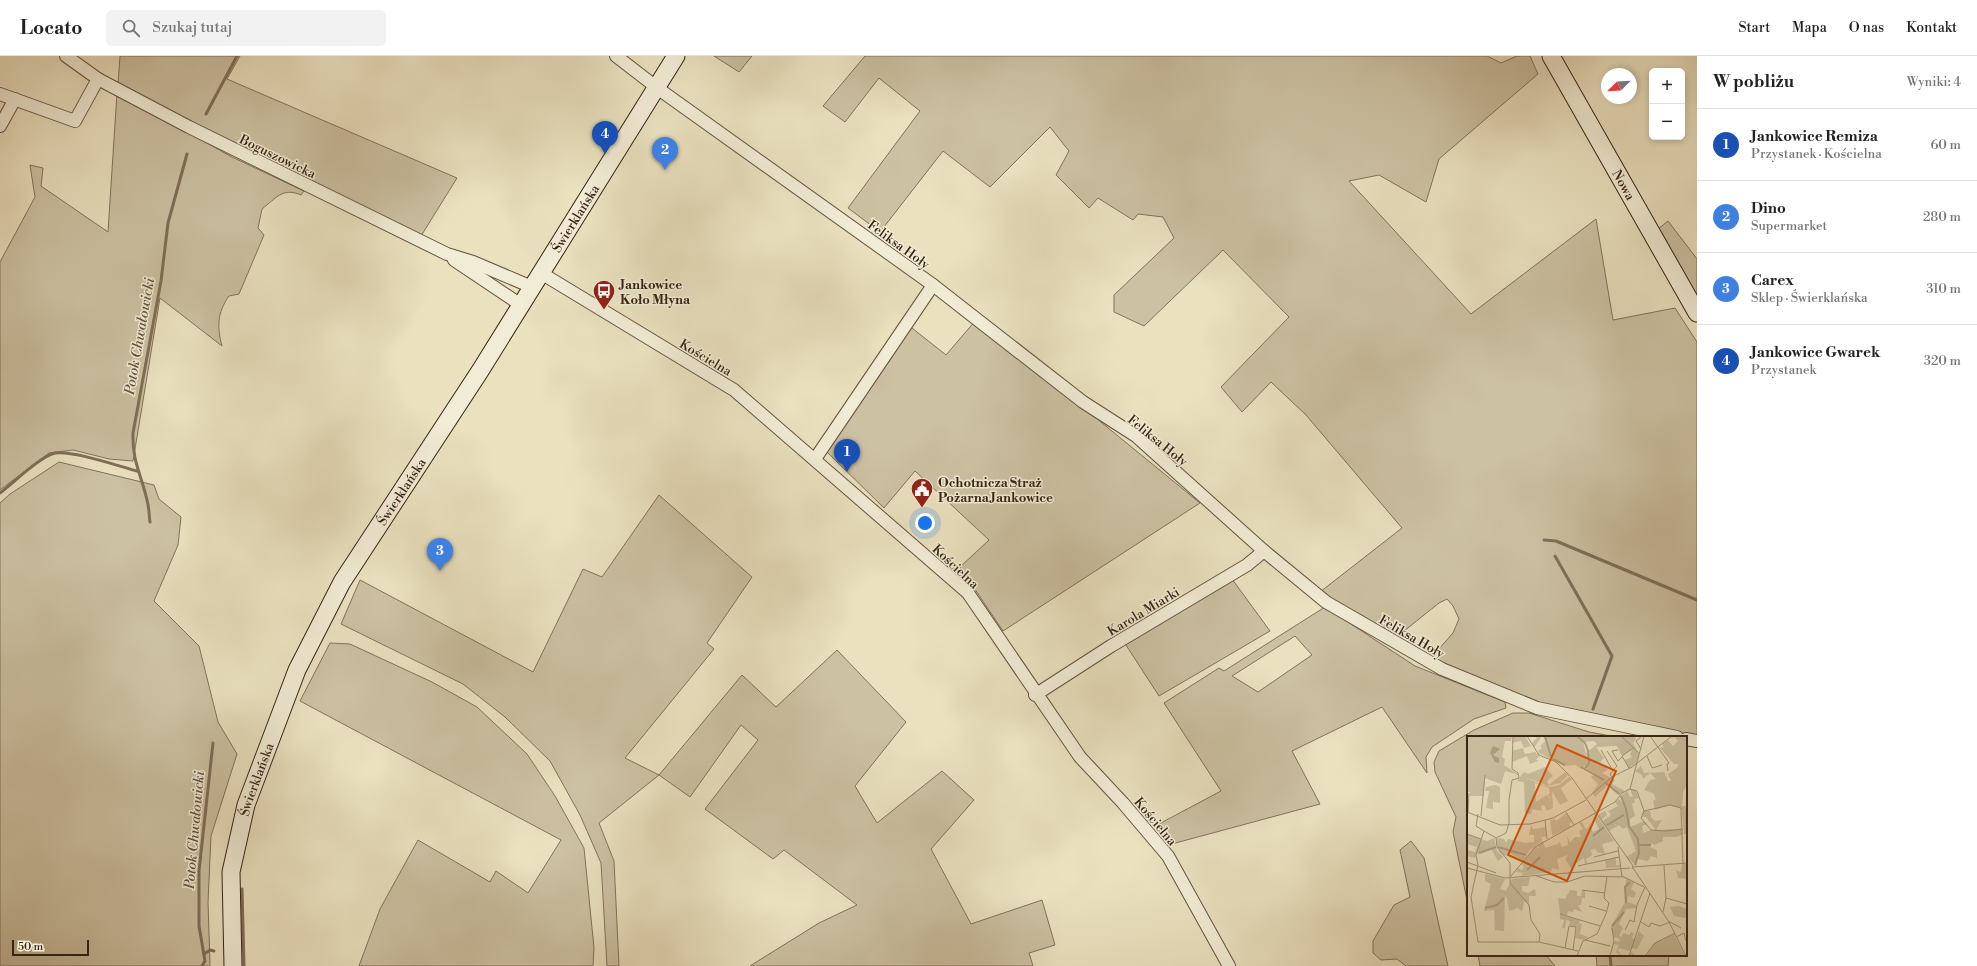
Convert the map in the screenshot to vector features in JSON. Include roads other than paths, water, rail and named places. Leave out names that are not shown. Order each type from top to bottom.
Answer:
[{"type":"main road","name":"Świerklańska","points":[[233,966],[231,872],[246,805],[297,670],[342,582],[521,305],[676,56]]},
{"type":"main road","name":"Nowa","points":[[1551,56],[1697,313]]},
{"type":"street","name":"Boguszowicka","points":[[66,56],[98,79],[263,165],[447,254],[473,262],[532,287]]},
{"type":"street","name":"Feliksa Hoły","points":[[616,56],[933,285],[1083,402],[1136,436],[1264,551],[1326,602],[1442,669],[1537,708],[1672,736]]},
{"type":"street","points":[[0,94],[75,121],[98,79]]},
{"type":"street","points":[[0,126],[15,99]]},
{"type":"street","name":"Boguszowicka","points":[[447,254],[521,305]]},
{"type":"street","name":"Kościelna","points":[[541,273],[734,390],[968,593],[1035,695],[1080,758],[1123,803],[1168,856],[1229,966]]},
{"type":"street","points":[[815,459],[933,285]]},
{"type":"street","name":"Karola Miarki","points":[[1035,695],[1130,635],[1224,579],[1264,551]]},
{"type":"street","points":[[1687,739],[1697,741]]},
{"type":"waterway","name":"Potok Chwałowicki","points":[[206,114],[237,56]]},
{"type":"waterway","name":"Potok Chwałowicki","points":[[150,522],[148,503],[135,460],[133,433],[161,281],[168,223],[187,154]]},
{"type":"waterway","points":[[0,493],[35,464],[55,453],[83,456],[137,471]]},
{"type":"waterway","points":[[1544,540],[1556,541],[1697,600]]},
{"type":"waterway","points":[[1555,556],[1612,656],[1593,709]]},
{"type":"waterway","name":"Potok Chwałowicki","points":[[202,966],[205,961],[199,926],[199,871],[213,743]]},
{"type":"waterway","points":[[242,889],[244,966]]},
{"type":"waterway","points":[[204,954],[210,950],[214,951]]},
{"type":"waterway","points":[[1610,956],[1611,966]]},
{"type":"place","name":"Jankowice Gwarek","points":[[605,154]]},
{"type":"place","name":"Dino","points":[[665,170]]},
{"type":"place","name":"Jankowice Koło Młyna","points":[[604,310]]},
{"type":"place","name":"Jankowice Remiza","points":[[847,472]]},
{"type":"place","name":"Ochotnicza Straż Pożarna Jankowice","points":[[922,508]]},
{"type":"place","name":"Carex","points":[[440,571]]}]
